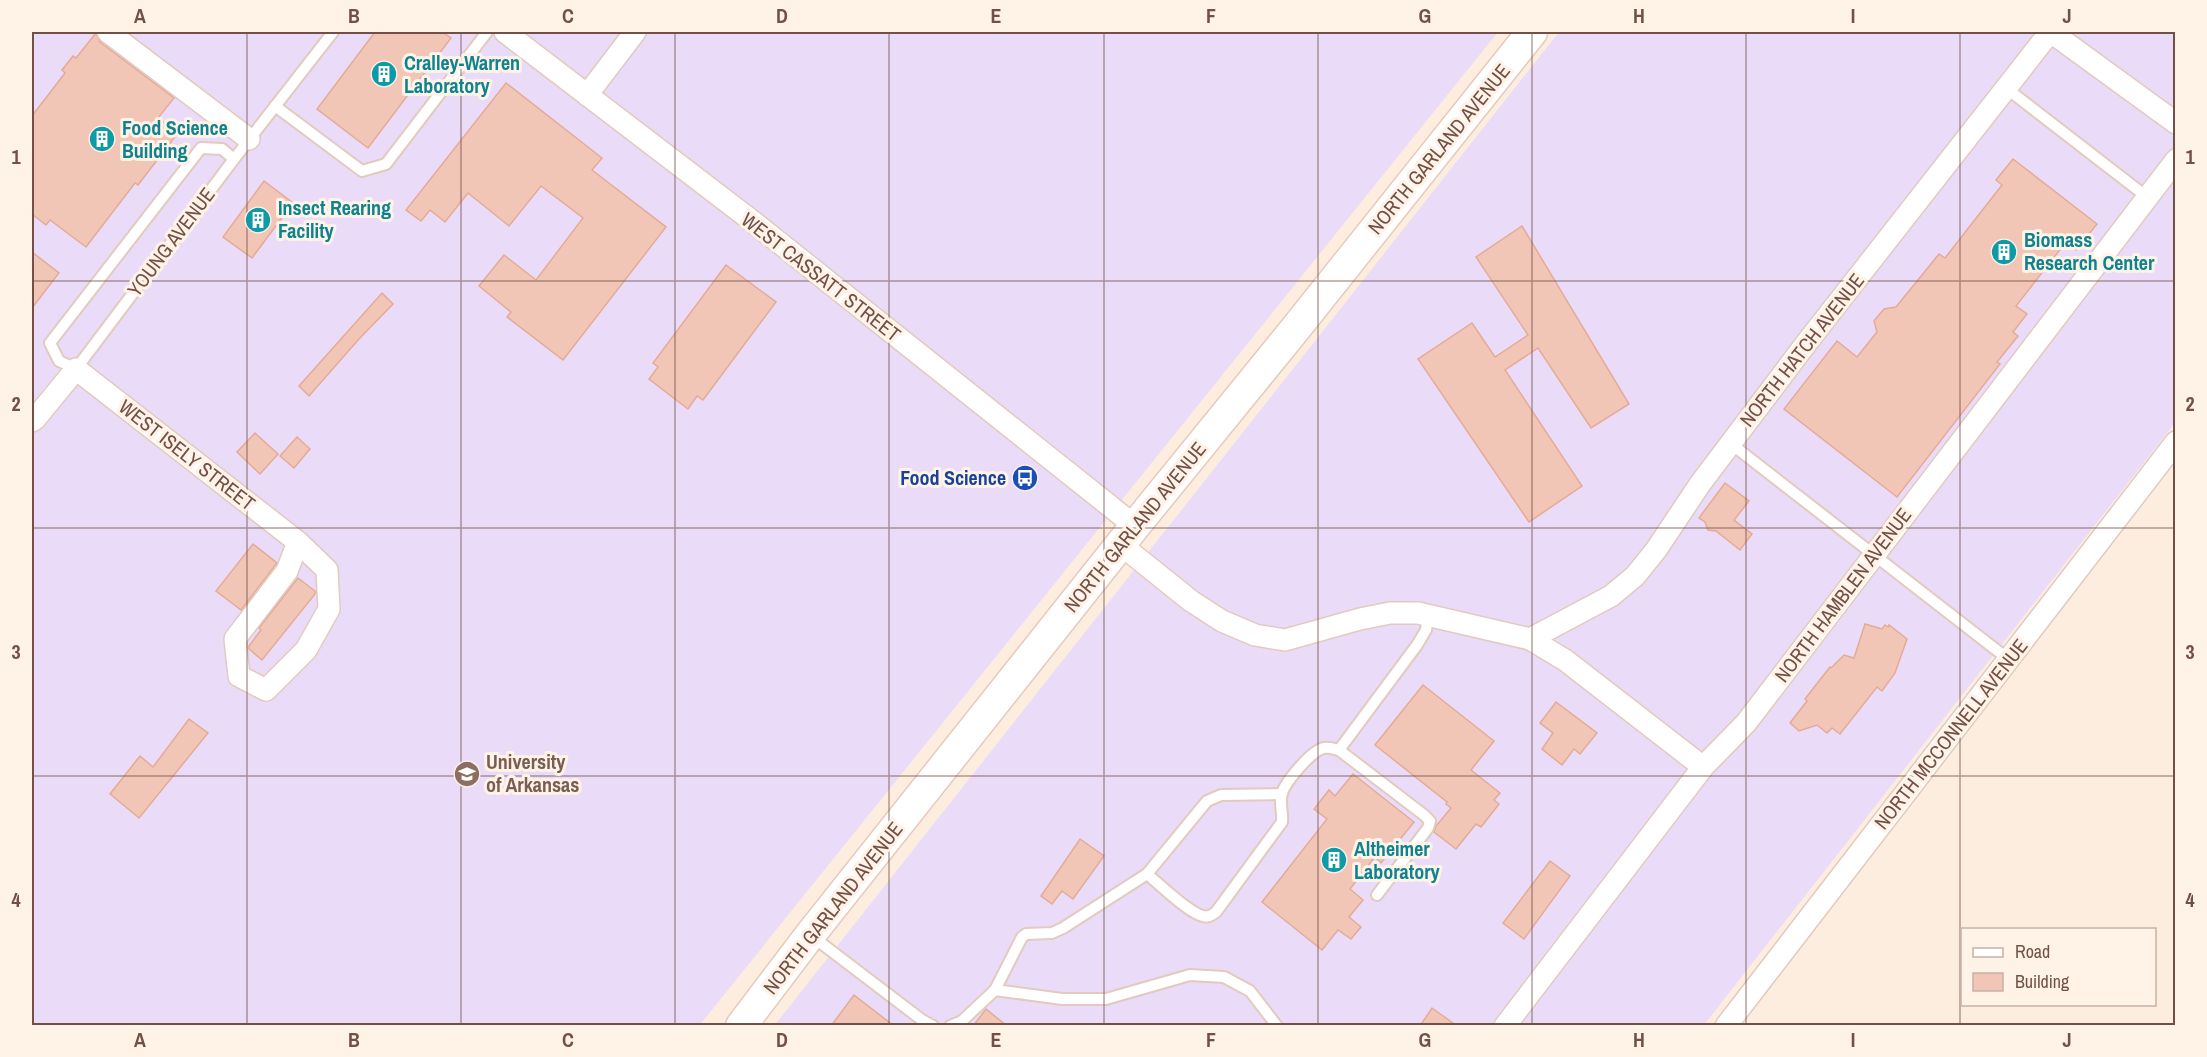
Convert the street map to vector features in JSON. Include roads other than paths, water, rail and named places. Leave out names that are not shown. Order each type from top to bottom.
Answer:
[{"type":"main road","name":"NORTH GARLAND AVENUE","points":[[741,1026],[810,935],[1127,535],[1296,328],[1532,32]]},
{"type":"street","points":[[108,32],[249,139]]},
{"type":"street","name":"WEST CASSATT STREET","points":[[505,32],[747,217],[1127,535],[1191,601],[1222,621],[1255,634],[1285,640],[1390,613],[1428,615],[1530,639],[1565,660],[1703,767]]},
{"type":"street","points":[[587,95],[635,32]]},
{"type":"street","points":[[2051,32],[2175,123]]},
{"type":"street","name":"NORTH HATCH AVENUE","points":[[1530,639],[1611,596],[1635,576],[1656,550],[1700,483],[1730,443],[2051,32]]},
{"type":"street","name":"NORTH HAMBLEN AVENUE","points":[[1505,1026],[1703,767],[1746,723],[2175,160]]},
{"type":"street","points":[[32,421],[76,369]]},
{"type":"street","name":"WEST ISELY STREET","points":[[76,369],[298,542],[327,570],[329,609],[306,650],[266,690],[239,676],[235,639],[287,571],[298,542]]},
{"type":"street","name":"NORTH MCCONNELL AVENUE","points":[[1726,1026],[2175,442]]},
{"type":"lane","name":"YOUNG AVENUE","points":[[76,369],[249,139],[333,32]]},
{"type":"lane","points":[[275,106],[362,171],[386,164],[487,32]]},
{"type":"lane","points":[[2006,88],[2147,197]]},
{"type":"lane","points":[[76,369],[59,361],[50,344],[201,148],[222,148],[234,159]]},
{"type":"lane","points":[[1730,443],[2008,659]]},
{"type":"lane","points":[[1339,750],[1417,645],[1425,630],[1428,615]]},
{"type":"lane","points":[[1148,874],[1192,911],[1202,916],[1210,916],[1216,912],[1281,822],[1283,812],[1281,794],[1312,753],[1324,748],[1339,750],[1430,821],[1428,828],[1377,895]]},
{"type":"lane","points":[[950,1026],[962,1021],[995,990],[1022,937],[1032,932],[1052,933],[1063,928],[1148,874],[1208,801],[1221,795],[1281,794]]},
{"type":"lane","points":[[810,935],[933,1026]]},
{"type":"lane","points":[[995,990],[1062,999],[1106,999],[1190,975],[1224,977],[1250,991],[1277,1026]]},
{"type":"place","name":"Cralley-Warren Laboratory","points":[[384,74]]},
{"type":"place","name":"Food Science Building","points":[[102,139]]},
{"type":"place","name":"Insect Rearing Facility","points":[[258,220]]},
{"type":"place","name":"Biomass Research Center","points":[[2004,252]]},
{"type":"place","name":"Food Science","points":[[1025,478]]},
{"type":"place","name":"University of Arkansas","points":[[467,774]]},
{"type":"place","name":"Altheimer Laboratory","points":[[1334,860]]}]
